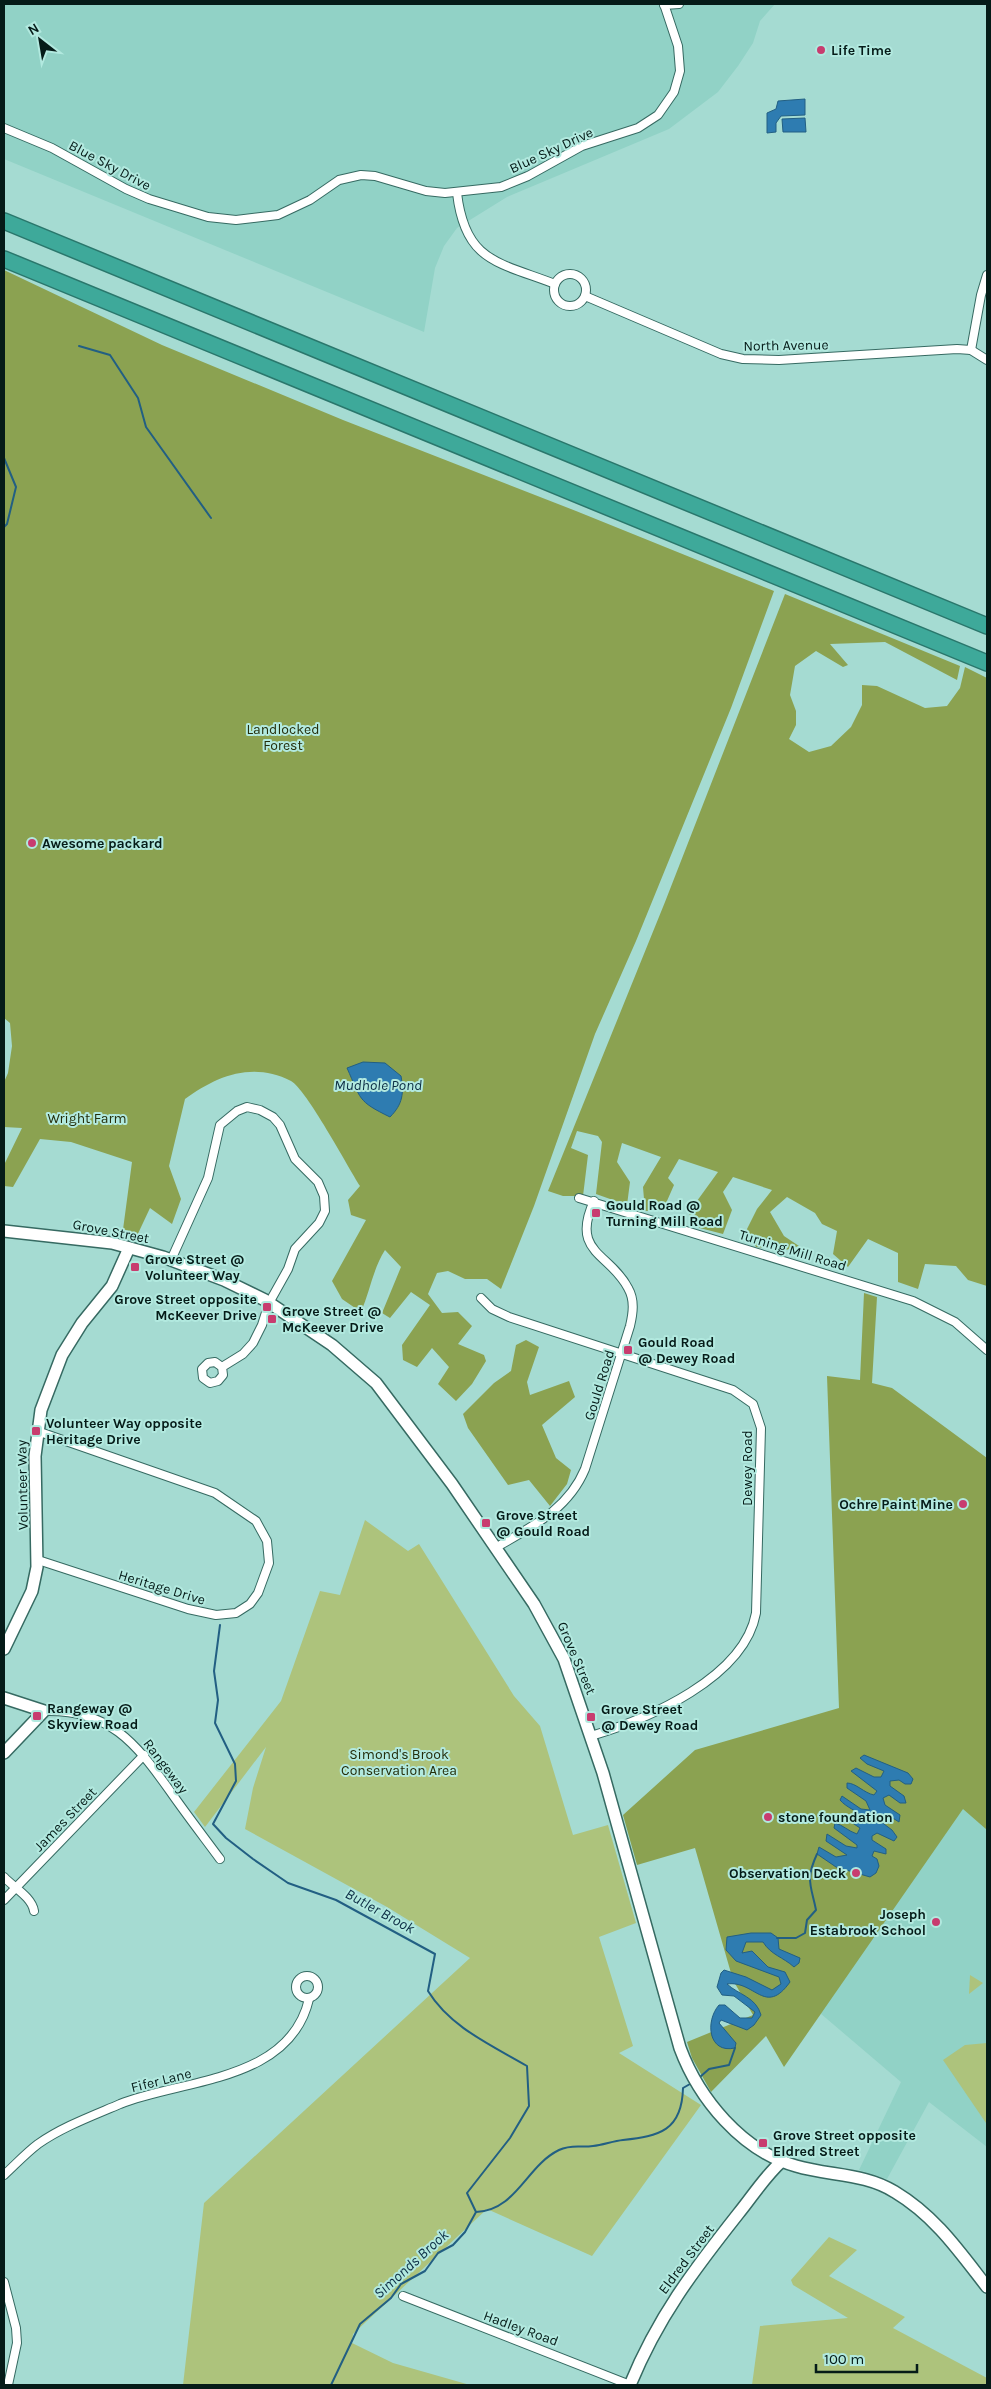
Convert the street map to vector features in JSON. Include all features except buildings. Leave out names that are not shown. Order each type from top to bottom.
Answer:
[{"type":"highway","points":[[4,221],[987,626]]},
{"type":"highway","points":[[4,258],[987,663]]},
{"type":"main road","name":"Grove Street","points":[[4,1231],[73,1237],[129,1248],[171,1260],[224,1280],[269,1303],[332,1344],[376,1383],[452,1484],[552,1633],[569,1670],[591,1736],[685,2061],[698,2086],[714,2108],[748,2140],[782,2161],[810,2169],[852,2176],[894,2191],[929,2216],[948,2235],[987,2287]]},
{"type":"main road","name":"Volunteer Way","points":[[4,1649],[32,1591],[38,1560],[35,1504],[37,1431],[41,1410],[62,1355],[82,1324],[112,1286],[129,1248]]},
{"type":"main road","points":[[4,1698],[44,1711],[4,1753]]},
{"type":"main road","name":"Eldred Street","points":[[630,2385],[650,2339],[671,2302],[704,2257],[782,2161]]},
{"type":"street","name":"Blue Sky Drive","points":[[4,128],[58,151],[126,189],[149,199],[208,217],[236,220],[278,215],[310,200],[338,180],[361,175],[376,176],[426,191],[457,193],[500,187],[528,176],[582,146],[638,128],[653,120],[674,92],[680,71],[678,46],[664,4],[679,4]]},
{"type":"street","points":[[457,193],[463,226],[479,250],[495,261],[556,284]]},
{"type":"street","points":[[564,275],[576,275],[585,286],[585,296],[577,304],[567,306],[556,298],[556,284],[564,275]]},
{"type":"street","points":[[987,275],[980,296],[971,350],[987,360]]},
{"type":"street","name":"North Avenue","points":[[585,296],[721,354],[743,359],[779,360],[971,350]]},
{"type":"street","points":[[171,1260],[208,1178],[220,1124],[237,1111],[248,1107],[260,1110],[273,1117],[280,1125],[295,1159],[318,1182],[324,1196],[325,1211],[319,1223],[296,1249],[269,1303],[262,1325],[249,1348],[239,1357],[222,1367]]},
{"type":"street","name":"Turning Mill Road","points":[[579,1198],[913,1301],[955,1322],[987,1350]]},
{"type":"street","name":"Gould Road","points":[[494,1548],[555,1511],[576,1488],[585,1469],[622,1354],[633,1307],[628,1289],[623,1281],[599,1257],[590,1242],[587,1226],[594,1202]]},
{"type":"street","name":"Dewey Road","points":[[480,1298],[492,1309],[509,1318],[721,1385],[741,1394],[753,1404],[760,1428],[756,1613],[748,1639],[713,1675],[660,1711],[635,1722],[591,1736]]},
{"type":"street","name":"Heritage Drive","points":[[37,1431],[214,1492],[256,1521],[267,1541],[269,1563],[258,1593],[250,1604],[236,1614],[225,1616],[188,1610],[38,1560]]},
{"type":"street","name":"Rangeway","points":[[44,1711],[73,1712],[94,1717],[124,1735],[144,1755],[220,1859]]},
{"type":"street","name":"James Street","points":[[4,1900],[144,1755]]},
{"type":"street","points":[[4,1877],[28,1898],[34,1911]]},
{"type":"street","name":"Fifer Lane","points":[[4,2174],[37,2145],[86,2119],[142,2097],[209,2081],[265,2058],[295,2031],[309,1999]]},
{"type":"street","points":[[4,2282],[16,2328],[17,2343],[8,2385]]},
{"type":"street","name":"Hadley Road","points":[[403,2296],[630,2385]]},
{"type":"shaded area","points":[[4,4],[775,4],[760,21],[753,43],[718,92],[669,129],[507,197],[457,228],[444,246],[435,268],[424,332],[4,159]]},
{"type":"shaded area","name":"Joseph Estabrook School","points":[[963,1808],[987,1830],[987,2147],[929,2102],[887,2179],[859,2170],[901,2082],[820,2013]]},
{"type":"green space","name":"Landlocked Forest","points":[[4,270],[162,345],[343,420],[774,591],[731,708],[636,941],[595,1034],[534,1206],[501,1289],[487,1279],[465,1279],[448,1271],[437,1273],[428,1294],[442,1313],[458,1312],[472,1326],[458,1344],[484,1355],[486,1361],[472,1384],[456,1401],[438,1384],[449,1367],[432,1348],[417,1367],[403,1360],[402,1345],[430,1305],[411,1292],[390,1318],[382,1313],[401,1267],[385,1250],[377,1265],[361,1312],[342,1299],[332,1281],[366,1220],[351,1215],[348,1200],[360,1186],[316,1113],[298,1087],[291,1081],[263,1072],[235,1074],[209,1084],[185,1099],[169,1166],[181,1199],[172,1224],[150,1208],[135,1240],[122,1237],[132,1162],[71,1142],[40,1139],[13,1187],[4,1186],[4,1165],[22,1128],[4,1127],[4,1082],[8,1073],[12,1046],[10,1023],[4,1018]]},
{"type":"green space","points":[[785,594],[960,666],[957,680],[885,642],[830,644],[848,665],[843,667],[816,651],[795,666],[790,695],[796,711],[796,725],[789,739],[809,752],[831,746],[851,727],[862,705],[862,685],[877,686],[925,708],[947,706],[960,688],[965,667],[987,678],[987,1286],[968,1280],[956,1266],[925,1264],[918,1289],[898,1282],[898,1253],[868,1239],[848,1267],[833,1254],[837,1231],[822,1224],[815,1213],[787,1197],[770,1212],[784,1236],[799,1246],[786,1250],[756,1247],[747,1229],[757,1209],[772,1190],[733,1177],[723,1192],[732,1210],[723,1234],[692,1226],[689,1212],[718,1172],[679,1159],[668,1178],[674,1185],[663,1210],[645,1211],[643,1187],[661,1157],[622,1143],[617,1162],[630,1182],[627,1205],[596,1194],[602,1142],[598,1136],[577,1131],[571,1148],[588,1155],[583,1196],[563,1196],[548,1191],[665,902]]},
{"type":"green space","points":[[864,1293],[877,1297],[872,1383],[892,1388],[987,1458],[987,1830],[963,1809],[784,2067],[766,2036],[711,2092],[692,2058],[687,2042],[753,2015],[733,1980],[695,1848],[637,1865],[623,1815],[695,1750],[839,1708],[827,1376],[860,1380]]},
{"type":"green space","points":[[526,1340],[539,1347],[527,1382],[530,1395],[569,1381],[575,1397],[542,1425],[556,1458],[571,1470],[567,1484],[550,1506],[529,1480],[508,1485],[468,1428],[463,1414],[494,1383],[511,1371],[516,1345]]},
{"type":"green space","name":"Simond's Brook Conservation Area","points":[[365,1520],[408,1551],[419,1544],[514,1696],[540,1726],[573,1835],[608,1825],[636,1923],[599,1937],[633,2046],[619,2053],[701,2105],[592,2256],[487,2209],[353,2334],[352,2343],[393,2363],[470,2385],[183,2385],[204,2203],[470,1958],[387,1907],[245,1829],[253,1788],[266,1747],[205,1827],[194,1812],[281,1701],[320,1591],[340,1595]]},
{"type":"green space","points":[[970,1975],[983,1983],[969,1994]]},
{"type":"green space","points":[[987,2043],[986,2123],[943,2060],[965,2045]]},
{"type":"green space","points":[[829,2237],[857,2250],[829,2276],[905,2317],[893,2328],[987,2378],[987,2385],[752,2385],[760,2326],[848,2318],[793,2285],[791,2280]]},
{"type":"water","points":[[805,99],[805,115],[781,116],[776,123],[776,132],[767,133],[767,113],[776,109],[778,101]]},
{"type":"water","points":[[805,118],[806,132],[783,132],[782,119]]},
{"type":"water","name":"Mudhole Pond","points":[[363,1062],[385,1063],[401,1076],[402,1098],[398,1108],[390,1117],[371,1107],[358,1093],[347,1068]]},
{"type":"water","points":[[864,1755],[908,1773],[913,1779],[911,1784],[905,1784],[899,1780],[890,1781],[890,1786],[904,1796],[906,1803],[900,1803],[889,1795],[883,1798],[885,1805],[900,1815],[899,1822],[888,1815],[880,1815],[880,1821],[892,1830],[897,1837],[894,1841],[877,1833],[872,1836],[872,1840],[886,1849],[886,1854],[874,1851],[872,1856],[877,1859],[879,1866],[876,1873],[870,1877],[836,1867],[817,1854],[819,1847],[836,1857],[847,1855],[826,1841],[827,1834],[846,1846],[857,1848],[857,1845],[834,1828],[835,1823],[857,1834],[860,1828],[842,1816],[845,1815],[863,1820],[863,1817],[840,1800],[842,1796],[861,1809],[870,1810],[866,1801],[847,1788],[847,1783],[874,1795],[877,1791],[851,1771],[856,1768],[874,1777],[881,1777],[884,1771],[867,1764],[860,1758]]},
{"type":"water","points":[[751,1933],[771,1933],[778,1938],[779,1949],[800,1958],[799,1963],[794,1967],[773,1953],[763,1942],[746,1942],[742,1953],[752,1951],[768,1967],[785,1972],[790,1982],[774,1997],[760,1995],[737,1984],[727,1984],[751,2000],[759,2009],[761,2015],[754,2025],[747,2030],[721,2020],[719,2023],[736,2043],[735,2048],[726,2049],[714,2041],[712,2035],[712,2019],[719,2005],[725,2005],[740,2018],[752,2018],[755,2012],[734,1996],[722,1995],[717,1987],[721,1973],[724,1970],[746,1977],[772,1990],[781,1984],[779,1977],[736,1961],[726,1950],[727,1937]]},
{"type":"waterway","points":[[79,346],[110,355],[138,398],[146,427],[211,518]]},
{"type":"waterway","points":[[4,458],[16,487],[7,524],[4,527]]},
{"type":"waterway","name":"Butler Brook","points":[[220,1625],[214,1671],[218,1700],[215,1723],[235,1764],[236,1781],[213,1824],[226,1838],[288,1883],[336,1900],[435,1954],[428,1991],[437,2004],[472,2034],[527,2066],[529,2106],[510,2138],[467,2193],[476,2212]]},
{"type":"waterway","name":"Simonds Brook","points":[[777,1938],[796,1938],[805,1933],[807,1920],[816,1910],[810,1877],[817,1854]]},
{"type":"waterway","name":"Simonds Brook","points":[[700,2077],[709,2069],[729,2065],[735,2048]]},
{"type":"waterway","name":"Simonds Brook","points":[[331,2385],[360,2324],[391,2298],[401,2284],[425,2271],[438,2253],[453,2245],[465,2232],[476,2212],[502,2204],[512,2196],[538,2166],[559,2150],[568,2147],[597,2145],[647,2136],[666,2129],[678,2114],[682,2102],[683,2088],[690,2084]]},
{"type":"place","name":"Life Time","points":[[821,50]]},
{"type":"place","name":"Awesome packard","points":[[32,843]]},
{"type":"place","name":"Gould Road @ Turning Mill Road","points":[[596,1213]]},
{"type":"place","name":"Grove Street @ Volunteer Way","points":[[135,1267]]},
{"type":"place","name":"Grove Street opposite McKeever Drive","points":[[267,1307]]},
{"type":"place","name":"Grove Street @ McKeever Drive","points":[[272,1319]]},
{"type":"place","name":"Gould Road @ Dewey Road","points":[[628,1350]]},
{"type":"place","name":"Volunteer Way opposite Heritage Drive","points":[[36,1431]]},
{"type":"place","name":"Ochre Paint Mine","points":[[963,1504]]},
{"type":"place","name":"Grove Street @ Gould Road","points":[[486,1523]]},
{"type":"place","name":"Rangeway @ Skyview Road","points":[[37,1716]]},
{"type":"place","name":"Grove Street @ Dewey Road","points":[[591,1717]]},
{"type":"place","name":"stone foundation","points":[[768,1817]]},
{"type":"place","name":"Observation Deck","points":[[856,1873]]},
{"type":"place","name":"Joseph Estabrook School","points":[[936,1922]]},
{"type":"place","name":"Grove Street opposite Eldred Street","points":[[763,2143]]},
{"type":"park label","name":"Wright Farm","points":[[87,1118]]}]
